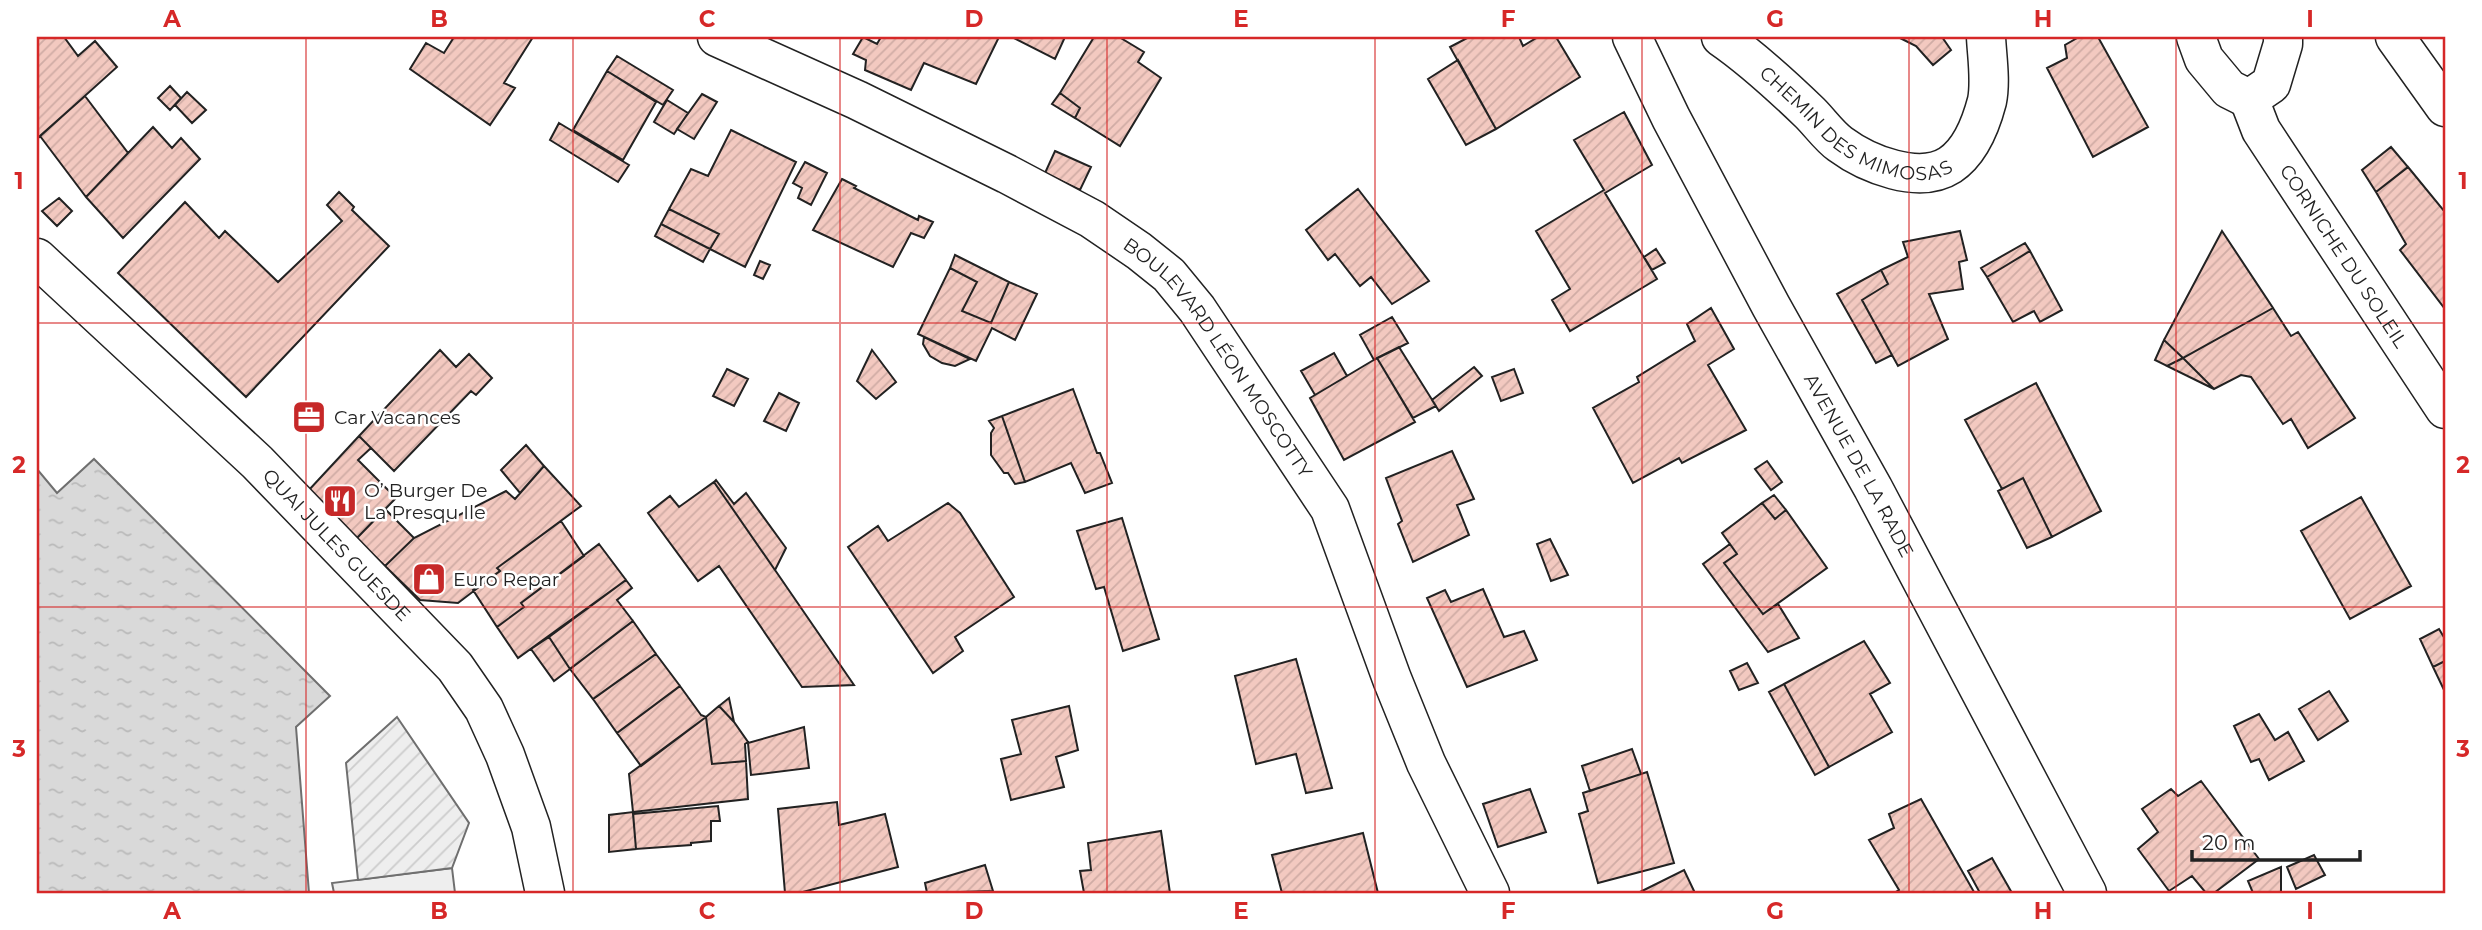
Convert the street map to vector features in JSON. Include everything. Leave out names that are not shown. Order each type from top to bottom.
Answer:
[{"type":"street","name":"BOULEVARD LÉON MOSCOTTY","points":[[717,37],[857,100],[1007,174],[1092,219],[1169,275],[1197,309],[1330,509],[1426,764],[1490,893]]},
{"type":"street","name":"AVENUE DE LA RADE","points":[[1632,37],[1671,118],[1764,294],[1873,488],[2087,893]]},
{"type":"street","name":"CHEMIN DES MIMOSAS","points":[[1721,37],[1751,57],[1838,143],[1866,160],[1891,169],[1932,172],[1950,165],[1968,148],[1979,124],[1987,99],[1986,37]]},
{"type":"street","points":[[2196,37],[2204,59],[2229,89],[2249,99],[2271,84],[2283,37]]},
{"type":"street","points":[[2395,37],[2445,107]]},
{"type":"street","name":"CORNICHE DU SOLEIL","points":[[2249,99],[2261,130],[2445,409]]},
{"type":"street","name":"QUAI JULES GUESDE","points":[[37,258],[257,461],[455,667],[484,709],[505,755],[531,827],[545,893]]},
{"type":"shaded area","points":[[397,717],[469,823],[452,868],[358,880],[346,763]]},
{"type":"shaded area","points":[[452,868],[455,893],[334,893],[332,883]]},
{"type":"water","points":[[94,459],[330,696],[296,727],[309,893],[37,893],[37,469],[57,493]]},
{"type":"building","points":[[37,37],[64,37],[78,56],[95,41],[117,67],[37,139]]},
{"type":"building","points":[[454,37],[533,37],[504,83],[515,88],[490,125],[410,69],[426,43],[444,53]]},
{"type":"building","points":[[863,37],[877,44],[881,37],[999,37],[976,84],[924,63],[911,90],[865,70],[866,60],[853,54]]},
{"type":"building","points":[[1012,37],[1065,37],[1055,59]]},
{"type":"building","points":[[1094,37],[1119,37],[1144,52],[1138,62],[1161,78],[1120,146],[1075,118],[1080,108],[1060,93]]},
{"type":"building","points":[[1469,37],[1519,37],[1523,46],[1538,37],[1556,37],[1580,77],[1496,129],[1450,47]]},
{"type":"building","points":[[1898,37],[1942,37],[1951,50],[1933,65],[1916,46]]},
{"type":"building","points":[[2079,37],[2098,37],[2148,127],[2093,157],[2047,68],[2067,58],[2065,45]]},
{"type":"building","points":[[617,56],[673,90],[663,105],[607,71]]},
{"type":"building","points":[[1458,60],[1496,129],[1466,145],[1428,79]]},
{"type":"building","points":[[607,71],[656,102],[623,160],[573,130]]},
{"type":"building","points":[[170,86],[181,98],[170,110],[158,98]]},
{"type":"building","points":[[187,92],[206,110],[192,123],[175,105]]},
{"type":"building","points":[[1060,93],[1080,108],[1075,118],[1052,104]]},
{"type":"building","points":[[702,94],[717,102],[694,139],[677,129]]},
{"type":"building","points":[[85,96],[128,153],[86,197],[40,136]]},
{"type":"building","points":[[667,100],[688,113],[674,134],[654,122]]},
{"type":"building","points":[[1624,112],[1652,165],[1605,193],[1657,279],[1570,331],[1552,300],[1570,289],[1536,231],[1604,190],[1574,140]]},
{"type":"building","points":[[559,123],[629,165],[618,182],[550,140]]},
{"type":"building","points":[[153,127],[172,148],[181,138],[200,159],[123,238],[86,197]]},
{"type":"building","points":[[731,130],[796,162],[745,267],[710,249],[719,234],[669,209],[691,169],[708,176]]},
{"type":"building","points":[[2391,147],[2408,167],[2376,192],[2362,170]]},
{"type":"building","points":[[1055,151],[1091,167],[1080,190],[1045,173]]},
{"type":"building","points":[[805,162],[827,173],[811,205],[798,198],[802,188],[793,183]]},
{"type":"building","points":[[2408,167],[2445,212],[2445,309],[2400,250],[2406,244],[2376,192]]},
{"type":"building","points":[[842,179],[856,186],[854,188],[918,220],[919,216],[933,222],[924,238],[911,233],[893,267],[813,230]]},
{"type":"building","points":[[1358,189],[1429,281],[1392,304],[1371,277],[1360,286],[1335,254],[1328,260],[1306,230]]},
{"type":"building","points":[[339,192],[354,207],[352,210],[389,246],[246,397],[118,273],[185,202],[219,238],[225,231],[278,282],[342,221],[327,205]]},
{"type":"building","points":[[59,198],[72,211],[57,226],[42,211]]},
{"type":"building","points":[[669,209],[719,234],[710,249],[661,224]]},
{"type":"building","points":[[661,224],[710,249],[703,262],[655,236]]},
{"type":"building","points":[[1960,231],[1967,260],[1959,262],[1963,289],[1929,294],[1948,339],[1898,366],[1862,300],[1888,284],[1881,270],[1908,257],[1903,242]]},
{"type":"building","points":[[2222,231],[2273,308],[2183,358],[2164,340]]},
{"type":"building","points":[[2025,243],[2030,251],[1987,277],[1981,268]]},
{"type":"building","points":[[1656,249],[1665,263],[1652,270],[1644,257]]},
{"type":"building","points":[[2030,251],[2062,310],[2040,322],[2034,311],[2013,322],[1987,277]]},
{"type":"building","points":[[955,255],[1009,282],[991,323],[962,311],[977,282],[950,268]]},
{"type":"building","points":[[760,261],[770,265],[763,279],[754,275]]},
{"type":"building","points":[[950,268],[977,282],[962,311],[991,323],[1009,282],[1037,294],[1015,340],[992,328],[976,361],[918,334]]},
{"type":"building","points":[[1881,270],[1888,284],[1862,300],[1892,355],[1876,363],[1837,294]]},
{"type":"building","points":[[1711,308],[1734,349],[1708,365],[1746,430],[1682,463],[1679,458],[1633,483],[1593,408],[1639,382],[1637,377],[1695,341],[1687,324]]},
{"type":"building","points":[[2273,308],[2291,336],[2298,332],[2355,418],[2308,448],[2291,419],[2283,424],[2251,377],[2241,375],[2214,389],[2183,358]]},
{"type":"building","points":[[1392,317],[1408,343],[1374,360],[1360,335]]},
{"type":"building","points":[[924,337],[970,359],[955,366],[942,363],[930,356],[923,344]]},
{"type":"building","points":[[2164,340],[2183,358],[2167,366],[2155,360]]},
{"type":"building","points":[[1399,347],[1436,406],[1413,418],[1377,358]]},
{"type":"building","points":[[440,350],[456,367],[469,354],[492,378],[476,395],[471,391],[394,471],[359,436]]},
{"type":"building","points":[[872,350],[896,382],[876,399],[857,381]]},
{"type":"building","points":[[1334,353],[1347,376],[1315,395],[1301,371]]},
{"type":"building","points":[[1377,358],[1415,422],[1344,460],[1310,398]]},
{"type":"building","points":[[2183,358],[2214,389],[2167,366]]},
{"type":"building","points":[[1474,367],[1482,376],[1439,411],[1432,400]]},
{"type":"building","points":[[727,369],[748,379],[734,406],[713,396]]},
{"type":"building","points":[[1514,369],[1523,393],[1501,401],[1492,377]]},
{"type":"building","points":[[2036,383],[2101,511],[2052,537],[2023,478],[2002,489],[1965,420]]},
{"type":"building","points":[[1073,389],[1097,453],[1100,453],[1112,483],[1085,493],[1071,463],[1025,482],[1002,416]]},
{"type":"building","points":[[779,393],[799,403],[786,431],[764,421]]},
{"type":"building","points":[[1002,416],[1025,482],[1015,484],[991,455],[991,433],[994,428],[989,421]]},
{"type":"building","points":[[359,436],[371,448],[358,460],[396,498],[356,539],[308,491]]},
{"type":"building","points":[[526,445],[544,466],[520,493],[501,470]]},
{"type":"building","points":[[1452,451],[1474,499],[1457,505],[1469,535],[1413,562],[1398,524],[1402,521],[1386,478]]},
{"type":"building","points":[[1767,461],[1782,482],[1771,490],[1755,469]]},
{"type":"building","points":[[544,466],[581,506],[497,568],[500,571],[458,603],[420,600],[385,566],[414,538],[506,491],[515,499]]},
{"type":"building","points":[[2023,478],[2052,537],[2027,548],[1998,491]]},
{"type":"building","points":[[716,480],[734,504],[746,493],[786,548],[775,570],[714,482]]},
{"type":"building","points":[[714,482],[854,685],[802,687],[719,566],[698,581],[648,513],[670,496],[679,507]]},
{"type":"building","points":[[1774,495],[1786,510],[1775,519],[1762,503]]},
{"type":"building","points":[[2361,497],[2411,586],[2350,619],[2301,531]]},
{"type":"building","points":[[948,503],[960,513],[1014,597],[955,637],[963,651],[933,673],[848,547],[878,526],[888,541]]},
{"type":"building","points":[[1762,503],[1775,519],[1786,510],[1827,568],[1763,614],[1724,563],[1737,554],[1722,533]]},
{"type":"building","points":[[385,509],[414,538],[385,566],[356,539]]},
{"type":"building","points":[[1122,518],[1159,639],[1123,651],[1104,587],[1096,589],[1077,531]]},
{"type":"building","points":[[561,521],[584,556],[521,603],[524,607],[497,627],[473,590],[500,571],[497,568]]},
{"type":"building","points":[[1550,539],[1568,575],[1551,581],[1537,544]]},
{"type":"building","points":[[599,544],[626,580],[518,658],[497,627],[524,607],[521,603]]},
{"type":"building","points":[[1730,544],[1737,554],[1724,563],[1763,614],[1778,604],[1799,638],[1768,652],[1703,564]]},
{"type":"building","points":[[626,580],[632,588],[617,600],[633,621],[570,669],[549,637]]},
{"type":"building","points":[[1483,589],[1504,637],[1524,631],[1537,660],[1467,687],[1427,598],[1445,590],[1451,602]]},
{"type":"building","points":[[633,621],[656,654],[593,699],[570,669]]},
{"type":"building","points":[[2439,629],[2445,639],[2445,661],[2433,667],[2420,639]]},
{"type":"building","points":[[549,637],[570,669],[554,681],[531,649]]},
{"type":"building","points":[[1864,641],[1890,683],[1870,694],[1892,732],[1829,767],[1784,684]]},
{"type":"building","points":[[656,654],[680,686],[617,733],[593,699]]},
{"type":"building","points":[[1296,659],[1332,788],[1306,793],[1296,754],[1256,764],[1235,676]]},
{"type":"building","points":[[2445,661],[2445,692],[2433,667]]},
{"type":"building","points":[[1747,663],[1758,683],[1739,690],[1730,671]]},
{"type":"building","points":[[1784,684],[1829,767],[1815,775],[1769,692]]},
{"type":"building","points":[[680,686],[701,715],[706,717],[641,766],[617,733]]},
{"type":"building","points":[[2329,691],[2348,721],[2318,740],[2299,709]]},
{"type":"building","points":[[729,698],[734,722],[719,706]]},
{"type":"building","points":[[719,706],[748,742],[745,744],[746,761],[712,764],[706,717]]},
{"type":"building","points":[[1069,706],[1078,750],[1056,757],[1064,787],[1011,800],[1001,759],[1021,754],[1012,720]]},
{"type":"building","points":[[2259,714],[2275,740],[2288,732],[2304,761],[2269,780],[2259,759],[2251,762],[2234,726]]},
{"type":"building","points":[[706,717],[712,764],[746,761],[748,799],[633,812],[629,774]]},
{"type":"building","points":[[804,727],[809,768],[751,775],[748,743]]},
{"type":"building","points":[[1632,749],[1641,774],[1590,791],[1582,766]]},
{"type":"building","points":[[1647,772],[1674,863],[1598,883],[1579,814],[1588,811],[1583,793]]},
{"type":"building","points":[[2201,781],[2259,859],[2214,893],[2206,893],[2192,876],[2169,891],[2138,849],[2158,832],[2142,809],[2171,789],[2178,796]]},
{"type":"building","points":[[1530,789],[1546,832],[1498,847],[1483,804]]},
{"type":"building","points":[[1921,799],[1974,892],[1894,893],[1899,890],[1869,840],[1894,828],[1889,814]]},
{"type":"building","points":[[837,802],[839,825],[885,814],[898,867],[799,893],[785,893],[778,809]]},
{"type":"building","points":[[718,806],[720,821],[711,821],[711,841],[636,849],[633,814]]},
{"type":"building","points":[[633,812],[636,849],[609,852],[609,815]]},
{"type":"building","points":[[1161,831],[1170,893],[1084,893],[1080,871],[1091,870],[1088,843]]},
{"type":"building","points":[[1363,833],[1378,893],[1282,893],[1272,855]]},
{"type":"building","points":[[2314,855],[2325,875],[2296,889],[2287,867]]},
{"type":"building","points":[[1992,858],[2012,893],[1980,893],[1968,871]]},
{"type":"building","points":[[985,865],[993,891],[927,893],[925,883]]},
{"type":"building","points":[[2281,867],[2281,893],[2253,893],[2248,881]]},
{"type":"building","points":[[1684,870],[1695,893],[1638,893]]},
{"type":"place","name":"Car Vacances","points":[[309,417]]},
{"type":"place","name":"O’ Burger De La Presqu Ile","points":[[340,501]]},
{"type":"place","name":"Euro Repar","points":[[429,579]]}]
